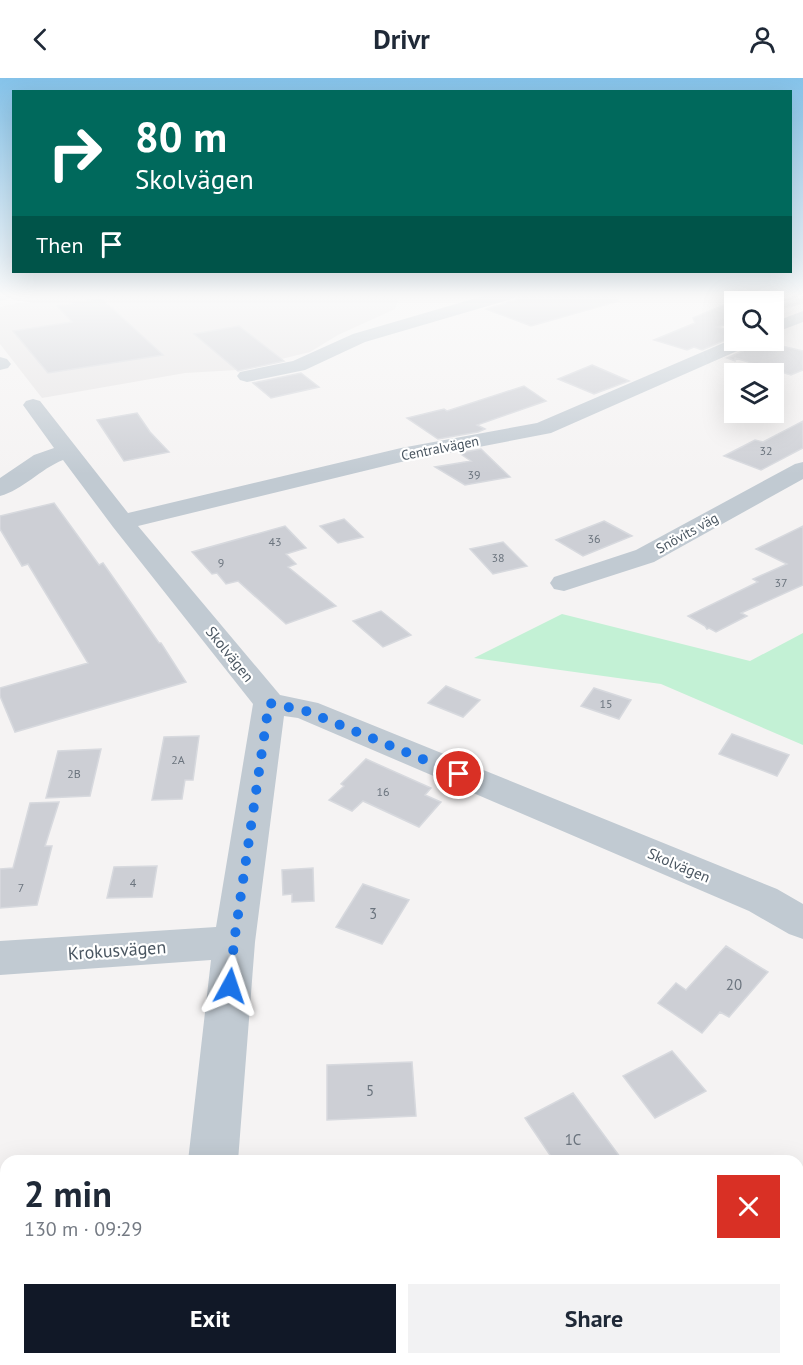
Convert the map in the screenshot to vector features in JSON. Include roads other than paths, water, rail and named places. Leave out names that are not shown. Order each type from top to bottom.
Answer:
[{"type":"street","points":[[247,376],[298,366],[324,354]]},
{"type":"street","name":"Centralvägen","points":[[122,522],[401,455],[543,428],[714,354]]},
{"type":"street","name":"Skolvägen","points":[[33,405],[122,522],[269,703],[317,715],[763,900],[803,923]]},
{"type":"street","points":[[0,489],[42,460],[66,451]]},
{"type":"street","name":"Snövits väg","points":[[564,583],[645,556],[803,469]]},
{"type":"street","points":[[214,1155],[234,942],[269,703]]},
{"type":"street","name":"Krokusvägen","points":[[0,958],[234,942]]}]
